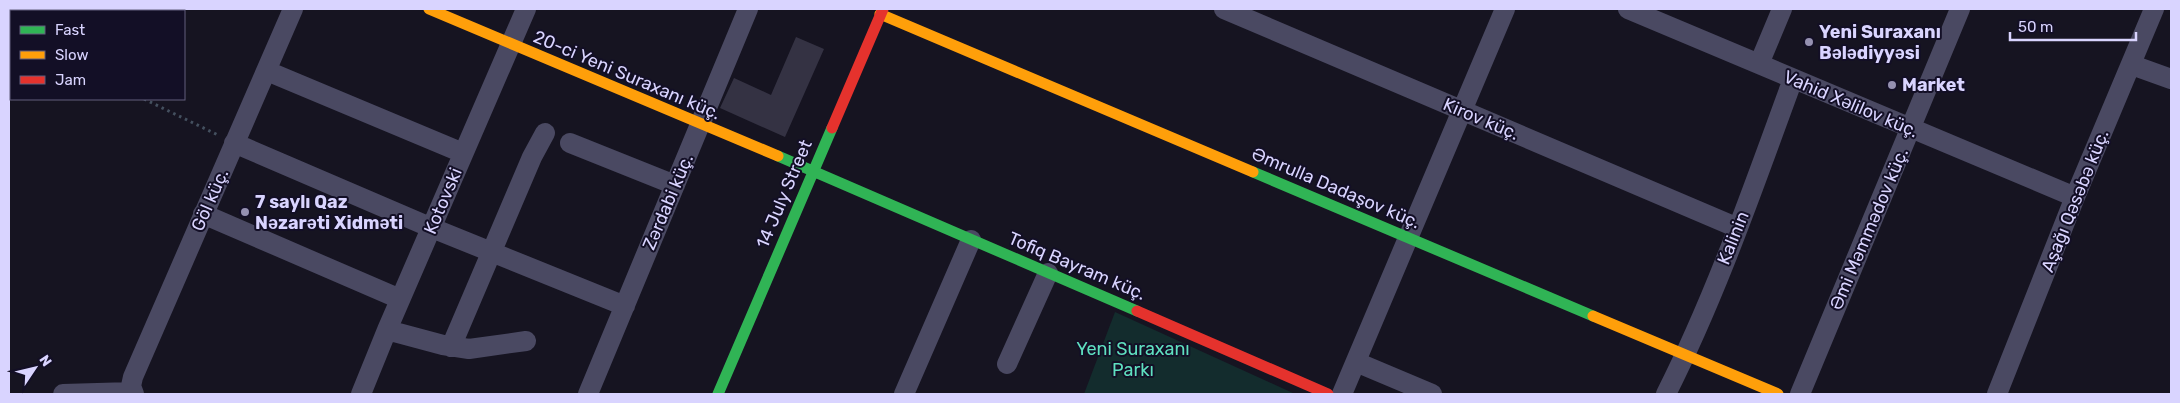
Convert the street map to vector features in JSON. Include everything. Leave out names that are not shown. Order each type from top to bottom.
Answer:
[{"type":"street","name":"Göl küç.","points":[[133,393],[133,377],[234,143],[268,71],[293,9]]},
{"type":"street","name":"20-ci Yeni Suraxanı küç.","points":[[429,9],[700,125],[813,171]]},
{"type":"street","name":"Kotovski","points":[[362,394],[400,299],[526,9]]},
{"type":"street","name":"Zərdabi küç.","points":[[588,394],[748,9]]},
{"type":"street","name":"Kirov küç.","points":[[1224,9],[1738,228]]},
{"type":"street","points":[[1342,394],[1505,9]]},
{"type":"street","name":"Vahid Xəlilov küç.","points":[[1628,9],[1911,130],[2075,197]]},
{"type":"street","points":[[1759,64],[1782,9]]},
{"type":"street","name":"Əmi Məmmədov küç.","points":[[1800,394],[1960,9]]},
{"type":"street","name":"Aşağı Qəsəbə küç.","points":[[1997,394],[2075,197],[2154,9]]},
{"type":"street","name":"14 July Street","points":[[718,394],[882,11]]},
{"type":"street","name":"Əmrulla Dadaşov küç.","points":[[882,11],[1409,238],[1778,394]]},
{"type":"street","points":[[2132,65],[2171,79]]},
{"type":"street","points":[[268,71],[463,153]]},
{"type":"street","name":"Kalinin","points":[[1666,394],[1686,355],[1738,228],[1793,79]]},
{"type":"street","points":[[451,347],[532,157],[545,132]]},
{"type":"street","points":[[234,143],[432,228],[625,306]]},
{"type":"street","points":[[570,143],[675,185]]},
{"type":"street","name":"Tofiq Bayram küç.","points":[[813,171],[1328,394]]},
{"type":"street","points":[[203,214],[400,299]]},
{"type":"street","points":[[904,394],[971,240]]},
{"type":"street","points":[[1006,364],[1048,273]]},
{"type":"street","points":[[387,330],[451,347],[470,349],[526,341]]},
{"type":"street","points":[[1356,362],[1432,394]]},
{"type":"street","points":[[62,394],[133,393]]},
{"type":"path","points":[[146,100],[234,143]]},
{"type":"green space","name":"Yeni Suraxanı Parkı","points":[[1115,312],[1295,394],[1084,394]]},
{"type":"building","points":[[796,37],[824,49],[785,137],[720,108],[734,78],[771,95]]},
{"type":"traffic: fast","points":[[718,394],[832,128]]},
{"type":"traffic: fast","points":[[778,156],[1137,311]]},
{"type":"traffic: fast","points":[[1253,172],[1593,316]]},
{"type":"traffic: slow","points":[[429,9],[778,156]]},
{"type":"traffic: slow","points":[[880,14],[1253,172]]},
{"type":"traffic: slow","points":[[1593,316],[1778,394]]},
{"type":"traffic: jam","points":[[832,128],[883,9]]},
{"type":"traffic: jam","points":[[1137,311],[1328,394]]},
{"type":"place","name":"Yeni Suraxanı Bələdiyyəsi","points":[[1809,42]]},
{"type":"place","name":"Market","points":[[1892,85]]},
{"type":"place","name":"7 saylı Qaz Nəzarəti Xidməti","points":[[245,212]]}]
